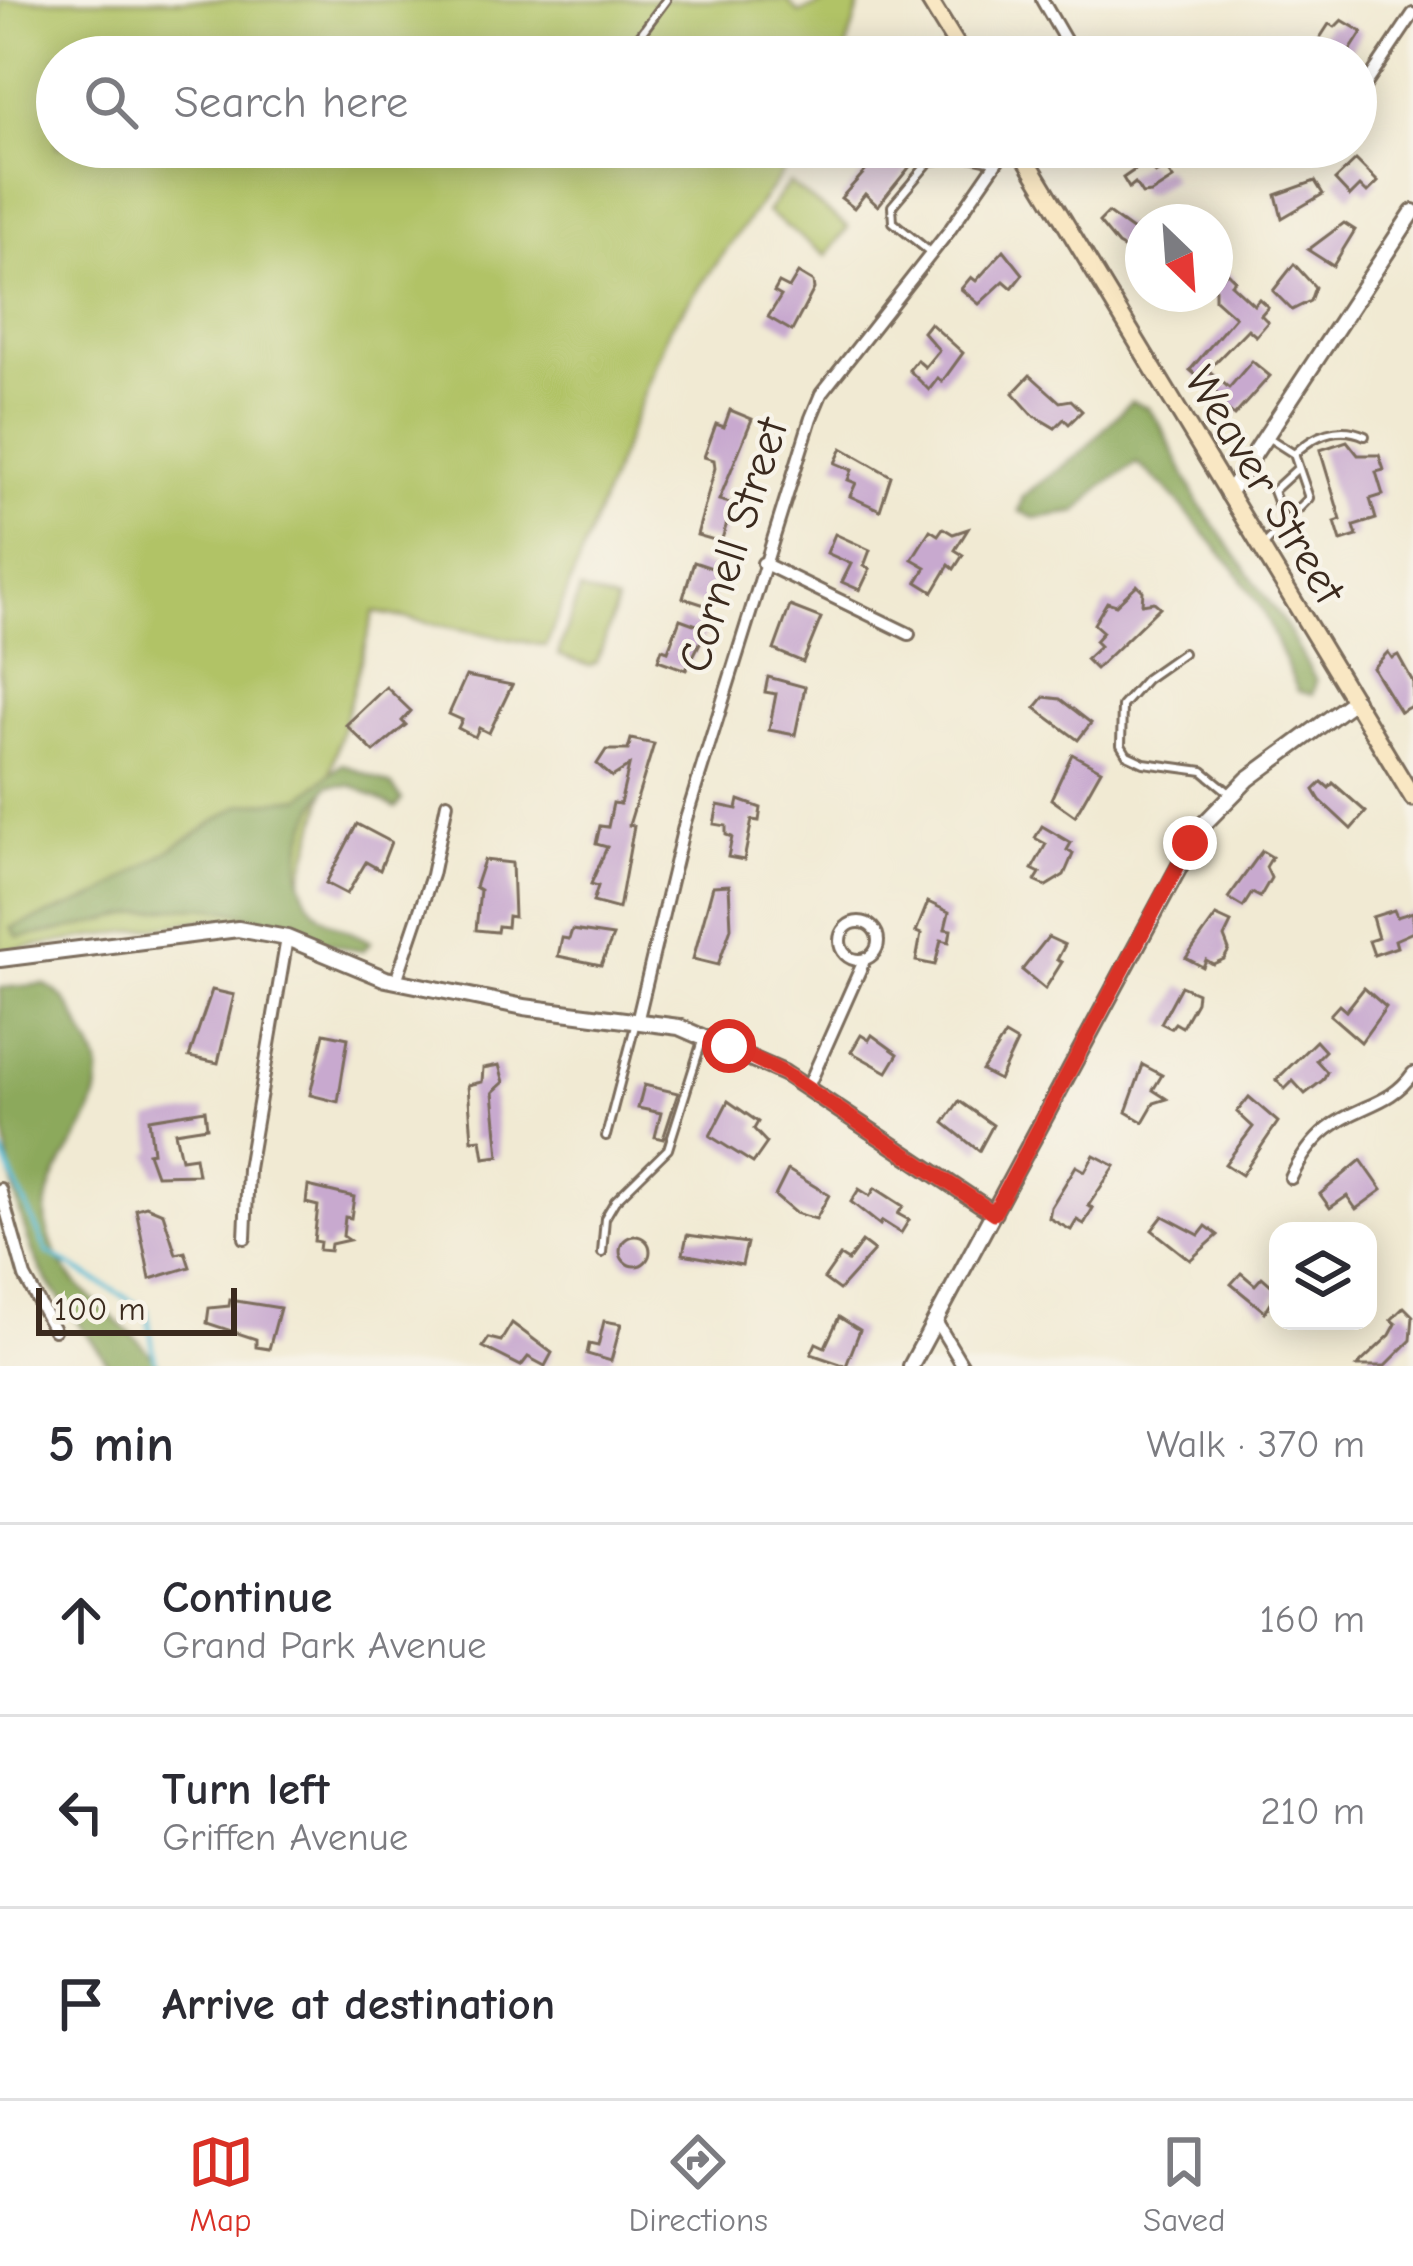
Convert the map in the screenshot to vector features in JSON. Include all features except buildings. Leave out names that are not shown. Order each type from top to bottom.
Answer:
[{"type":"main road","points":[[929,0],[951,36]]},
{"type":"main road","name":"Weaver Street","points":[[1032,168],[1413,798]]},
{"type":"street","points":[[1042,0],[1063,36]]},
{"type":"street","points":[[1377,68],[1413,14]]},
{"type":"street","name":"Cornell Street","points":[[638,1018],[685,822],[763,563],[821,394],[993,168]]},
{"type":"street","points":[[1228,494],[1408,231],[1413,212]]},
{"type":"street","points":[[763,563],[909,634]]},
{"type":"street","points":[[911,1366],[1190,843],[1231,794],[1354,700]]},
{"type":"street","points":[[396,981],[422,909],[447,803]]},
{"type":"street","points":[[0,959],[214,928],[287,938],[396,981],[524,1007],[638,1018],[704,1038],[807,1089],[994,1213]]},
{"type":"street","points":[[245,1238],[248,1169],[287,938]]},
{"type":"street","points":[[807,1089],[863,963]]},
{"type":"street","points":[[1291,1178],[1305,1148],[1324,1127],[1399,1089],[1413,1072]]},
{"type":"street","points":[[0,1189],[25,1276],[54,1330]]},
{"type":"street","points":[[936,1321],[963,1366]]},
{"type":"lane","points":[[639,36],[666,0]]},
{"type":"lane","points":[[925,168],[909,182],[890,218],[931,253]]},
{"type":"lane","points":[[1294,454],[1306,443],[1345,429],[1365,436]]},
{"type":"lane","points":[[1261,548],[1309,498],[1294,454],[1266,436]]},
{"type":"lane","points":[[1285,524],[1273,491],[1299,467]]},
{"type":"lane","points":[[1183,653],[1146,679],[1122,706],[1121,745],[1127,755],[1144,763],[1203,771],[1231,794]]},
{"type":"lane","points":[[606,1136],[638,1018]]},
{"type":"lane","points":[[602,1253],[604,1218],[668,1149],[704,1038]]},
{"type":"green space","points":[[0,0],[787,0],[799,13],[832,0],[861,0],[850,36],[36,36],[36,168],[786,168],[669,329],[546,646],[374,612],[287,932],[216,918],[0,951]]},
{"type":"green space","points":[[789,183],[848,227],[826,256],[767,212]]},
{"type":"green space","points":[[1131,401],[1148,408],[1160,424],[1198,502],[1282,620],[1316,681],[1312,695],[1298,691],[1262,609],[1235,569],[1165,487],[1137,463],[1102,486],[1077,512],[1034,518],[1019,511],[1023,496],[1081,453]]},
{"type":"green space","points":[[580,590],[617,603],[597,662],[590,666],[558,655]]},
{"type":"green space","points":[[342,764],[391,785],[402,800],[396,808],[353,786],[329,785],[305,832],[300,868],[309,901],[325,919],[370,942],[363,951],[211,908],[163,909],[18,937],[11,928],[98,896],[240,805],[301,798]]},
{"type":"green space","points":[[44,984],[68,1004],[98,1065],[98,1091],[90,1114],[55,1177],[48,1200],[47,1224],[55,1252],[77,1283],[160,1366],[110,1366],[44,1275],[24,1227],[4,1127],[0,988]]},
{"type":"waterway","points":[[0,1148],[47,1252],[147,1310],[156,1366]]},
{"type":"route","points":[[729,1046],[784,1073],[994,1213],[1190,843]]}]
